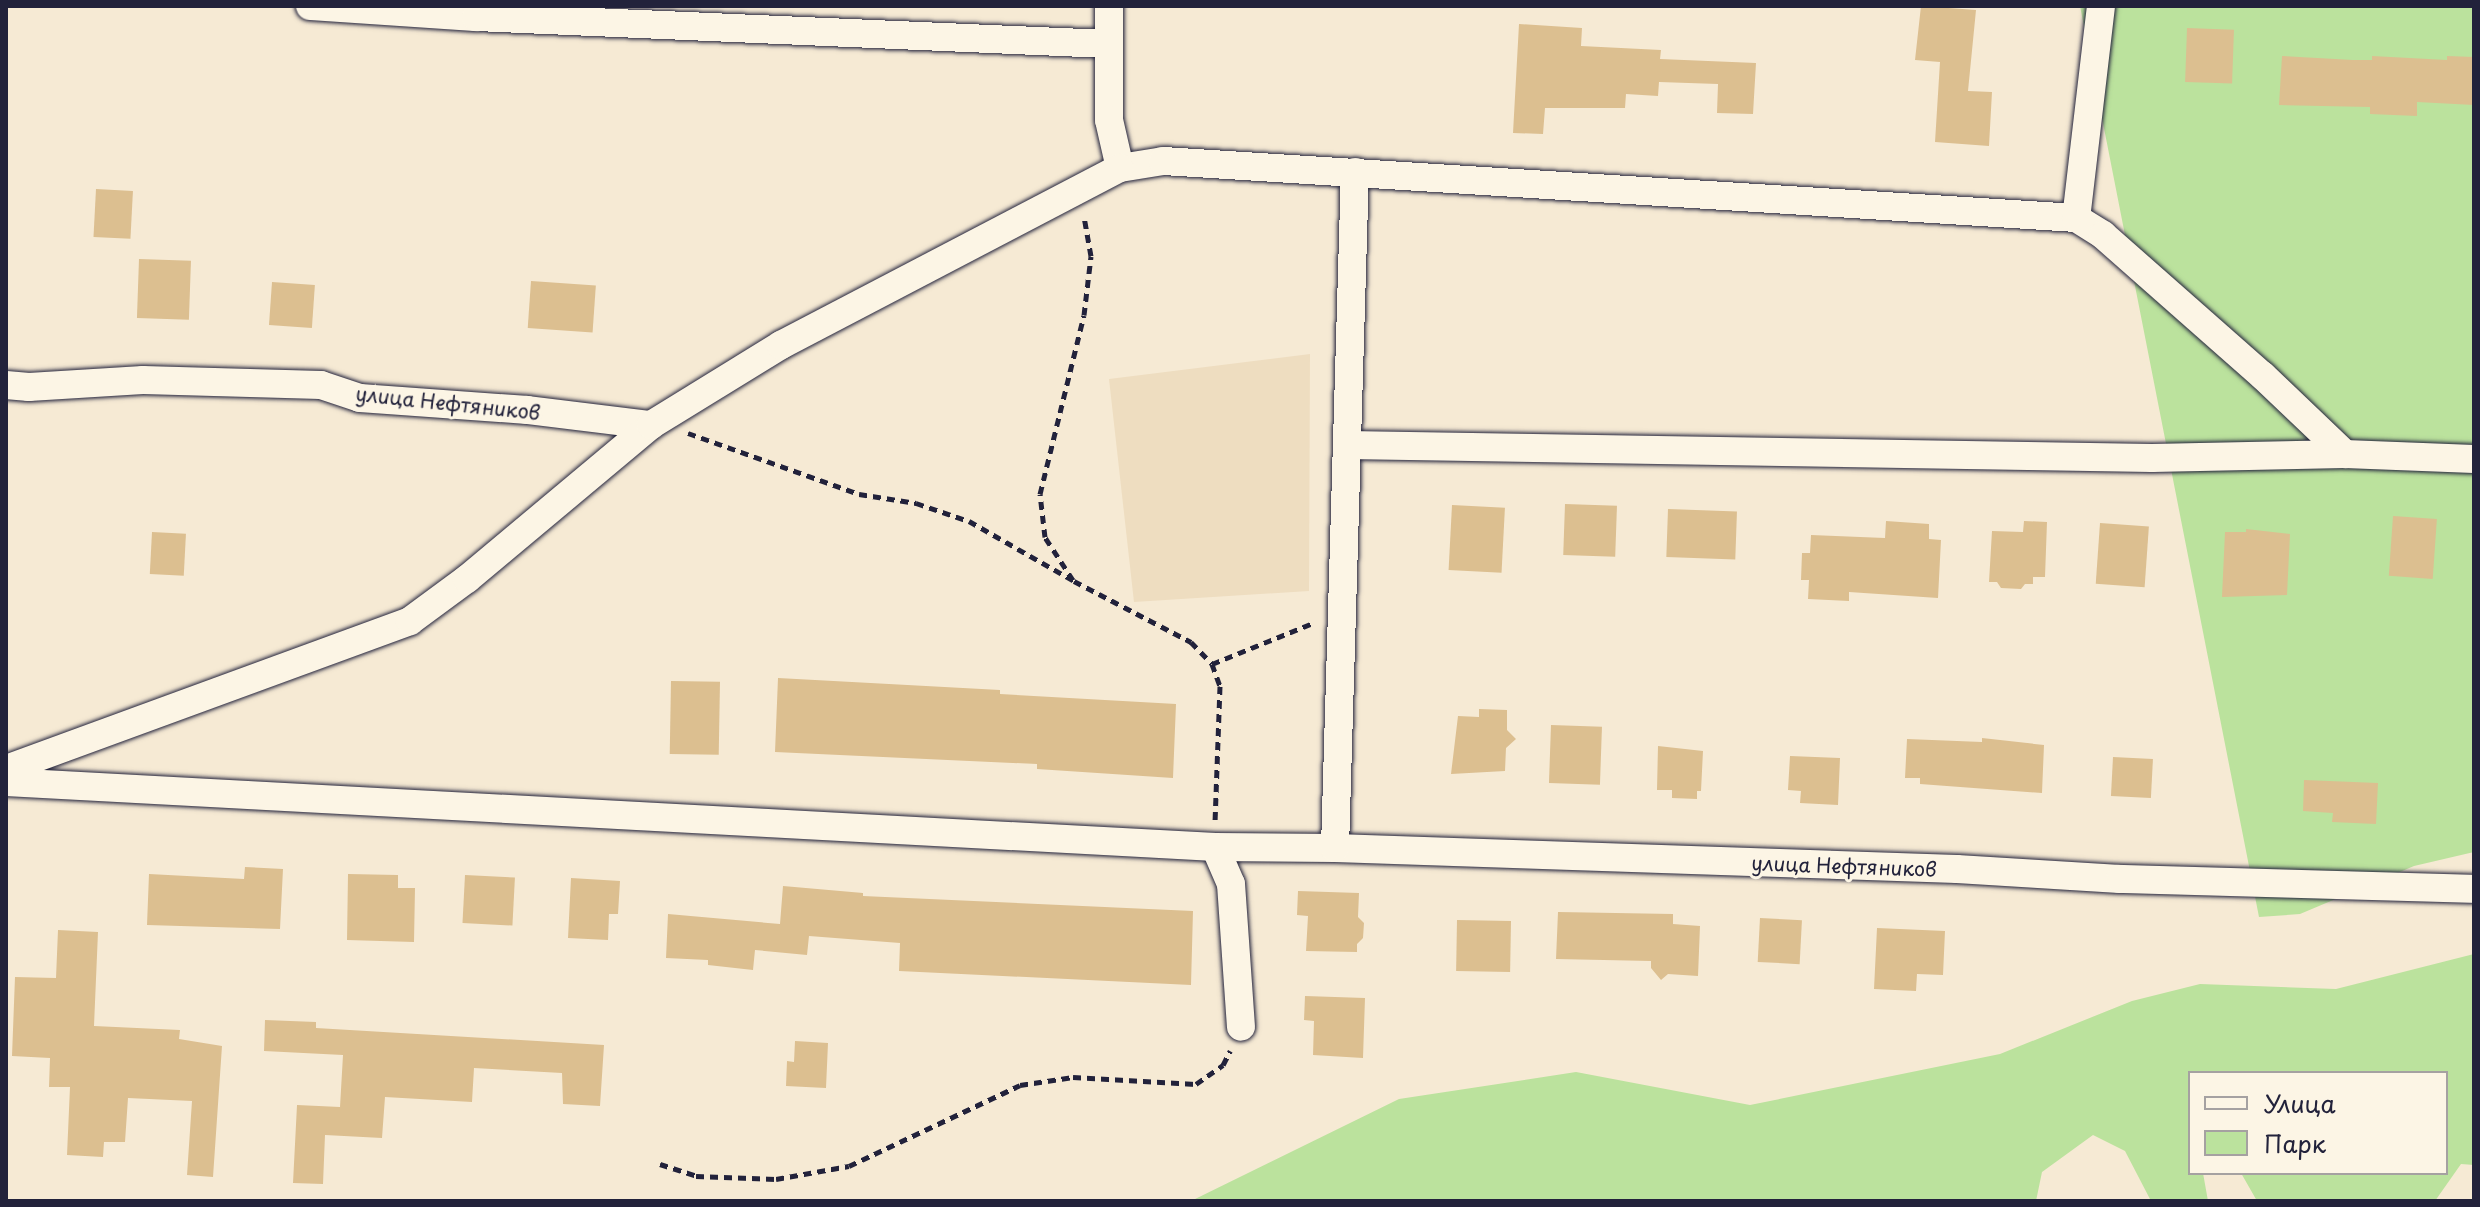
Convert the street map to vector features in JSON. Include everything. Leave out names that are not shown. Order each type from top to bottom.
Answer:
[{"type":"street","points":[[310,6],[491,18],[1108,44]]},
{"type":"street","points":[[1109,6],[1109,120],[1120,168]]},
{"type":"street","points":[[2076,218],[2101,6]]},
{"type":"street","points":[[6,769],[410,621],[467,579],[651,425],[781,345],[1120,168],[1163,161],[2076,218],[2115,245],[2262,375],[2345,454]]},
{"type":"street","points":[[1335,848],[1355,172]]},
{"type":"street","name":"улица Нефтяников","points":[[6,385],[29,387],[143,380],[321,385],[360,398],[528,410],[651,425]]},
{"type":"street","points":[[1347,445],[2152,458],[2345,454],[2474,459]]},
{"type":"street","name":"улица Нефтяников","points":[[6,782],[1215,847],[1335,848],[1957,869],[2120,879],[2474,889]]},
{"type":"street","points":[[1215,847],[1231,884],[1241,1027]]},
{"type":"path","points":[[1074,581],[1045,537],[1040,494],[1084,315],[1091,256],[1079,188]]},
{"type":"path","points":[[651,425],[683,431],[859,494],[916,503],[969,521],[1074,581],[1191,642],[1212,664],[1220,686],[1215,847]]},
{"type":"path","points":[[1212,664],[1311,625],[1343,596]]},
{"type":"path","points":[[660,1164],[696,1176],[776,1179],[849,1166],[1020,1085],[1073,1077],[1196,1084],[1223,1065],[1241,1027]]},
{"type":"shaded area","points":[[1310,354],[1309,591],[1134,602],[1109,379]]},
{"type":"green space","points":[[2080,6],[2474,6],[2474,852],[2414,866],[2300,914],[2259,917]]},
{"type":"green space","points":[[2474,954],[2474,1165],[2461,1164],[2435,1201],[2257,1201],[2242,1175],[2448,1175],[2448,1071],[2188,1071],[2188,1175],[2203,1175],[2208,1201],[2151,1201],[2125,1151],[2093,1135],[2042,1172],[2036,1201],[1191,1201],[1399,1099],[1576,1072],[1750,1105],[2000,1054],[2132,1001],[2200,984],[2336,989]]},
{"type":"building","points":[[1921,6],[1976,10],[1968,91],[1992,92],[1989,146],[1935,142],[1940,62],[1915,60]]},
{"type":"building","points":[[1519,24],[1582,28],[1581,46],[1661,50],[1660,59],[1756,63],[1753,114],[1717,113],[1718,84],[1659,82],[1658,96],[1626,94],[1625,108],[1545,108],[1543,134],[1513,133]]},
{"type":"building","points":[[2187,28],[2234,30],[2232,84],[2185,82]]},
{"type":"building","points":[[2282,56],[2353,60],[2372,60],[2372,56],[2447,60],[2447,56],[2474,57],[2474,105],[2417,102],[2417,116],[2370,114],[2370,107],[2279,105]]},
{"type":"building","points":[[96,189],[133,191],[130,239],[93,237]]},
{"type":"building","points":[[139,259],[191,261],[189,320],[137,318]]},
{"type":"building","points":[[531,281],[596,286],[593,332],[528,328]]},
{"type":"building","points":[[272,282],[315,285],[312,328],[269,325]]},
{"type":"building","points":[[1565,504],[1617,506],[1615,557],[1563,555]]},
{"type":"building","points":[[1452,505],[1505,508],[1502,573],[1449,570]]},
{"type":"building","points":[[1668,509],[1737,511],[1735,559],[1666,557]]},
{"type":"building","points":[[2393,516],[2437,519],[2433,579],[2389,576]]},
{"type":"building","points":[[1886,521],[1929,524],[1929,539],[1941,540],[1938,598],[1849,592],[1849,601],[1808,599],[1809,580],[1801,580],[1802,553],[1810,553],[1811,535],[1885,538]]},
{"type":"building","points":[[2024,521],[2047,522],[2045,577],[2033,577],[2033,584],[2025,584],[2021,589],[2001,588],[1997,582],[1989,582],[1992,531],[2023,532]]},
{"type":"building","points":[[2100,523],[2149,526],[2145,587],[2096,584]]},
{"type":"building","points":[[2246,529],[2290,534],[2287,595],[2222,597],[2225,532],[2246,532]]},
{"type":"building","points":[[152,532],[186,534],[184,576],[150,574]]},
{"type":"building","points":[[778,678],[1000,690],[1000,694],[1176,704],[1173,778],[1037,769],[1037,764],[775,752]]},
{"type":"building","points":[[671,681],[720,682],[719,755],[670,754]]},
{"type":"building","points":[[1479,709],[1507,710],[1507,730],[1516,739],[1506,748],[1505,771],[1451,774],[1458,716],[1479,717]]},
{"type":"building","points":[[1551,725],[1602,727],[1600,785],[1549,783]]},
{"type":"building","points":[[1982,738],[2044,745],[2042,793],[1920,784],[1920,778],[1905,778],[1907,739],[1982,742]]},
{"type":"building","points":[[1658,746],[1703,751],[1701,791],[1697,791],[1697,799],[1672,798],[1672,790],[1657,790]]},
{"type":"building","points":[[1790,756],[1840,758],[1838,805],[1800,803],[1801,791],[1788,790]]},
{"type":"building","points":[[2113,757],[2153,759],[2151,798],[2111,796]]},
{"type":"building","points":[[2304,780],[2378,783],[2376,824],[2332,822],[2333,813],[2303,811]]},
{"type":"building","points":[[245,867],[283,869],[280,929],[147,925],[149,874],[244,879]]},
{"type":"building","points":[[348,874],[398,875],[398,888],[415,888],[414,942],[347,940]]},
{"type":"building","points":[[465,875],[515,878],[512,926],[462,923]]},
{"type":"building","points":[[571,878],[620,881],[618,914],[609,914],[608,940],[568,938]]},
{"type":"building","points":[[783,886],[863,893],[863,896],[1193,911],[1191,985],[899,971],[900,943],[809,936],[807,955],[755,950],[753,970],[708,965],[708,960],[666,958],[668,914],[780,924]]},
{"type":"building","points":[[1298,891],[1359,893],[1358,917],[1364,923],[1363,938],[1357,944],[1357,952],[1306,951],[1308,916],[1297,915]]},
{"type":"building","points":[[1558,912],[1673,914],[1673,924],[1700,926],[1698,976],[1668,974],[1661,980],[1651,968],[1651,961],[1556,959]]},
{"type":"building","points":[[1760,918],[1802,920],[1800,964],[1758,962]]},
{"type":"building","points":[[1457,920],[1511,921],[1510,972],[1456,971]]},
{"type":"building","points":[[1877,928],[1945,931],[1943,975],[1917,974],[1916,991],[1874,989]]},
{"type":"building","points":[[58,930],[98,932],[94,1026],[180,1030],[179,1039],[222,1046],[213,1177],[187,1175],[192,1101],[128,1098],[125,1142],[104,1142],[103,1157],[67,1155],[70,1087],[49,1087],[50,1058],[12,1056],[15,977],[56,978]]},
{"type":"building","points":[[1305,996],[1365,998],[1363,1058],[1313,1055],[1314,1021],[1304,1020]]},
{"type":"building","points":[[265,1020],[316,1022],[316,1028],[604,1045],[600,1106],[563,1104],[562,1073],[474,1068],[472,1102],[385,1097],[382,1138],[325,1135],[323,1184],[293,1183],[297,1105],[340,1107],[343,1055],[264,1051]]},
{"type":"building","points":[[795,1041],[828,1043],[826,1088],[786,1086],[787,1061],[794,1062]]}]
